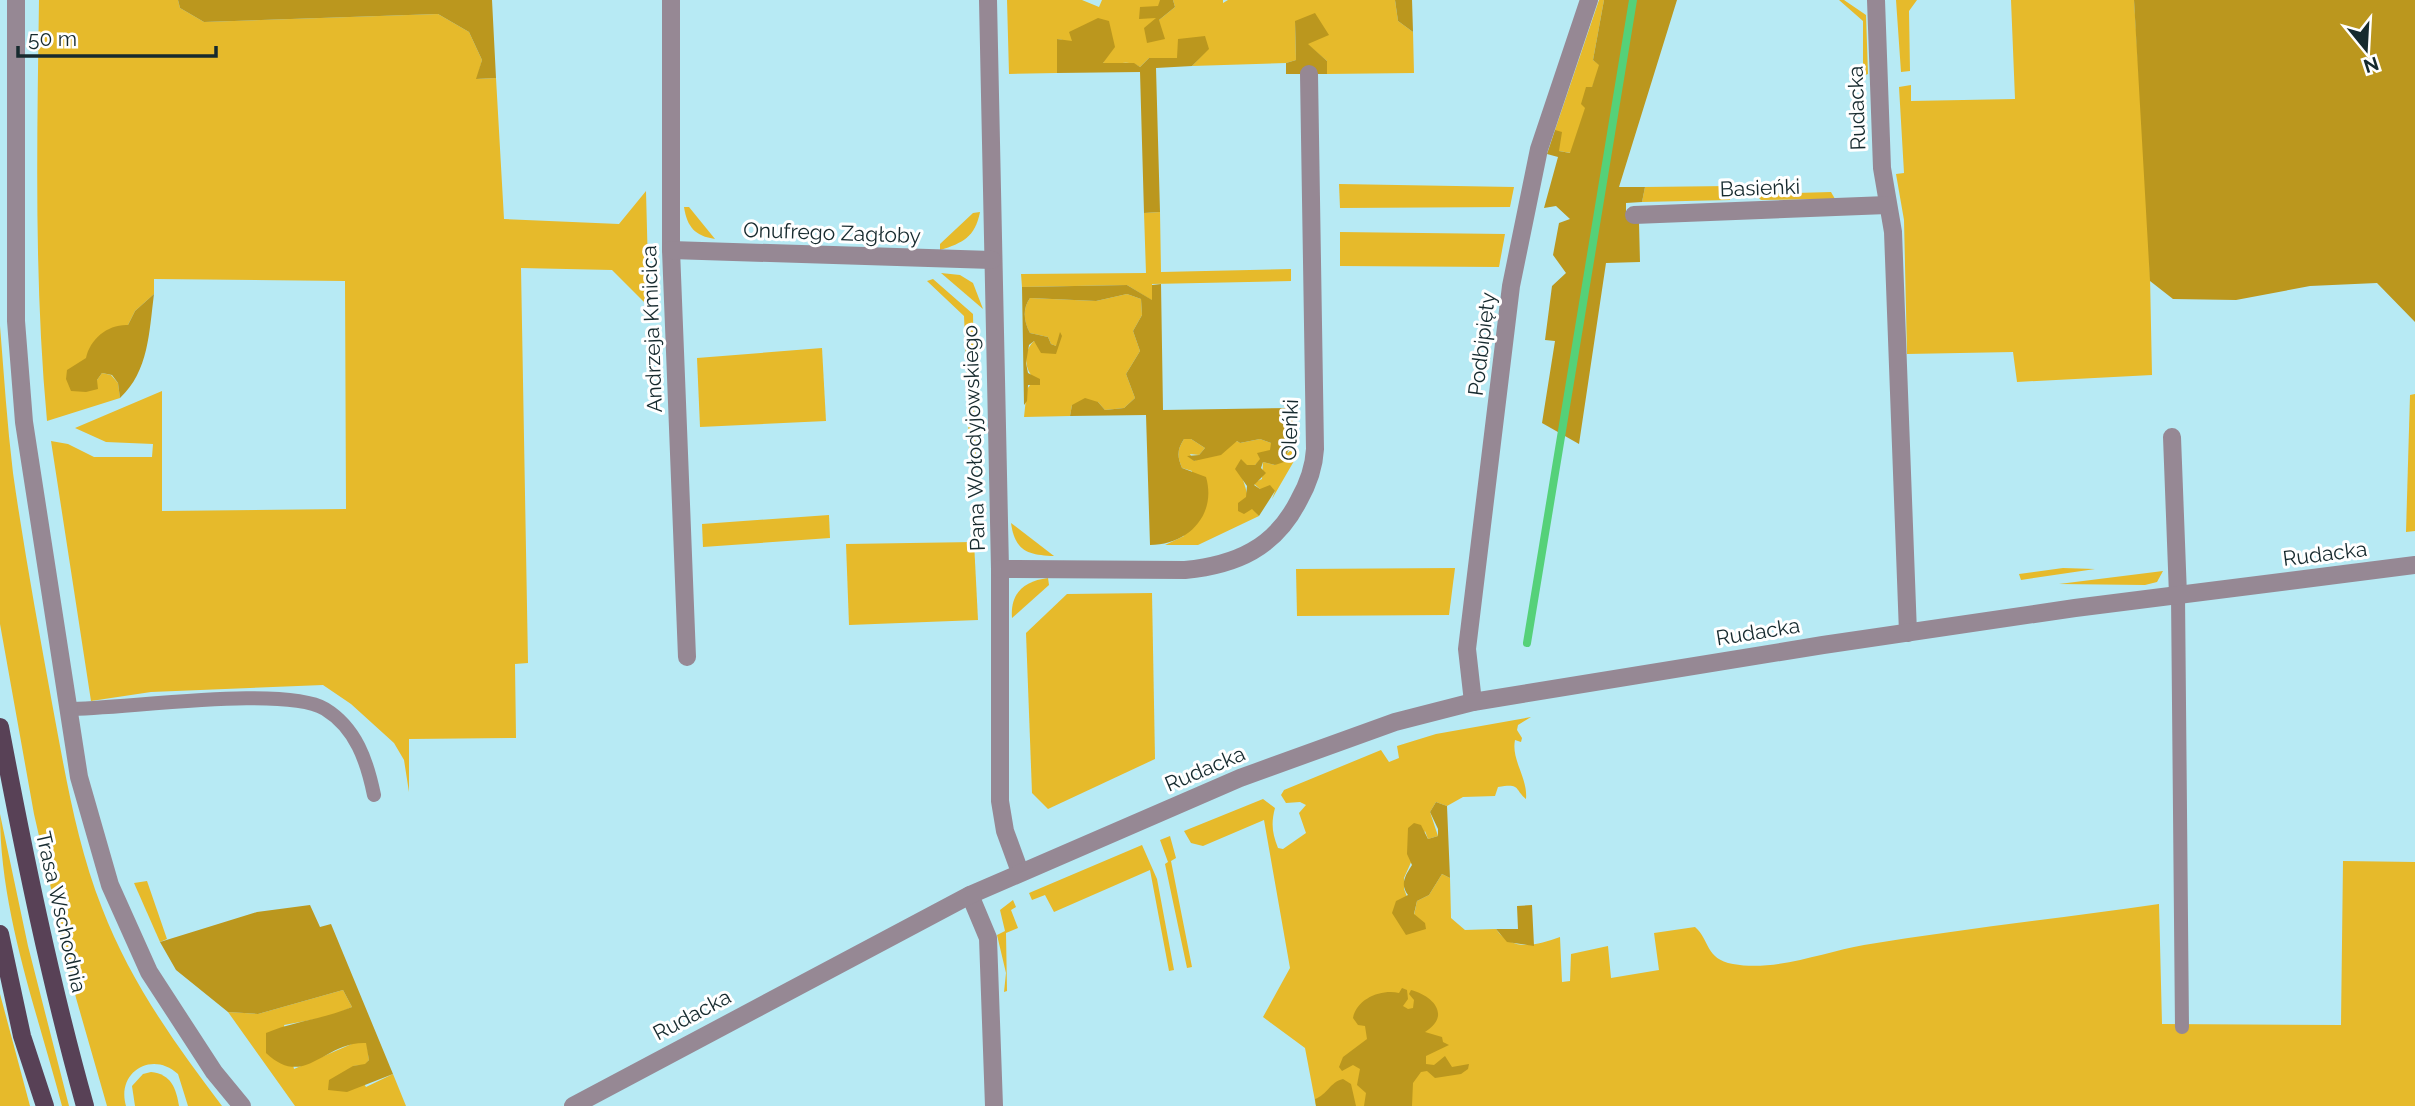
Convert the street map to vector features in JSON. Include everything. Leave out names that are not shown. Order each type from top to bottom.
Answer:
[{"type":"main road","name":"Trasa Wschodnia","points":[[0,727],[29,876],[63,1025],[85,1106]]},
{"type":"main road","points":[[0,934],[22,1036],[45,1106]]},
{"type":"street","points":[[16,0],[14,152],[20,373],[40,537],[79,777],[110,886],[149,971],[214,1072],[242,1106]]},
{"type":"street","name":"Andrzeja Kmicica","points":[[671,0],[671,250],[687,657]]},
{"type":"street","name":"Pana Wołodyjowskiego","points":[[988,0],[1000,569],[1000,806],[1007,839],[1020,872]]},
{"type":"street","name":"Podbipięty","points":[[1473,702],[1467,649],[1511,286],[1539,149],[1589,0]]},
{"type":"street","name":"Rudacka","points":[[1876,0],[1882,168],[1893,232],[1908,633]]},
{"type":"street","name":"Oleńki","points":[[1000,569],[1185,570],[1212,567],[1236,561],[1256,551],[1273,537],[1293,512],[1312,473],[1315,449],[1309,74]]},
{"type":"street","name":"Basieńki","points":[[1634,215],[1887,205]]},
{"type":"street","name":"Onufrego Zagłoby","points":[[671,250],[992,260]]},
{"type":"street","points":[[2172,438],[2178,595]]},
{"type":"street","name":"Rudacka","points":[[573,1106],[970,895],[1240,778],[1395,722],[1473,702],[1908,633],[2415,565]]},
{"type":"street","points":[[970,895],[988,939],[994,1106]]},
{"type":"lane","points":[[2178,595],[2182,1027]]},
{"type":"lane","points":[[68,709],[263,698],[311,702],[336,718],[357,741],[368,767],[374,794]]},
{"type":"shaded area","points":[[39,0],[178,0],[180,8],[204,22],[438,14],[469,32],[482,60],[477,79],[496,78],[504,219],[619,224],[646,191],[649,307],[612,270],[521,268],[528,663],[515,664],[516,738],[409,739],[409,792],[404,760],[394,743],[351,704],[323,685],[151,692],[91,701],[51,441],[68,444],[94,457],[152,457],[153,444],[106,442],[75,428],[162,391],[162,511],[346,509],[345,281],[154,279],[154,294],[135,311],[128,325],[77,367],[97,380],[102,373],[111,375],[118,383],[120,398],[47,421],[38,263]]},
{"type":"shaded area","points":[[178,0],[492,0],[496,78],[476,79],[482,60],[469,32],[438,14],[204,22],[180,8]]},
{"type":"shaded area","points":[[1007,0],[1082,0],[1099,7],[1102,0],[1160,0],[1159,20],[1175,7],[1173,0],[1223,0],[1223,3],[1228,0],[1395,0],[1398,21],[1413,32],[1414,73],[1327,74],[1327,61],[1307,44],[1295,21],[1296,60],[1286,63],[1192,66],[1208,49],[1178,58],[1149,58],[1140,67],[1131,63],[1111,64],[1101,62],[1072,43],[1057,39],[1057,73],[1009,74]]},
{"type":"shaded area","points":[[1160,0],[1173,0],[1175,7],[1159,20],[1165,39],[1147,43],[1144,28],[1156,18],[1139,19],[1140,7],[1158,6]]},
{"type":"shaded area","points":[[1395,0],[1412,0],[1413,32],[1398,21]]},
{"type":"shaded area","points":[[1599,0],[1604,0],[1593,60],[1600,65],[1592,88],[1586,87],[1586,108],[1571,153],[1559,151],[1555,130]]},
{"type":"shaded area","points":[[1604,0],[1677,0],[1619,187],[1645,187],[1642,202],[1626,203],[1626,214],[1639,223],[1640,262],[1606,263],[1579,444],[1542,423],[1555,341],[1545,340],[1552,286],[1566,273],[1553,255],[1559,223],[1570,219],[1556,206],[1544,208],[1558,157],[1547,154],[1555,130],[1562,132],[1559,151],[1570,153],[1585,108],[1581,104],[1586,87],[1592,87],[1599,65],[1593,60]]},
{"type":"shaded area","points":[[1839,0],[1844,0],[1866,15],[1868,74],[1863,76],[1863,21]]},
{"type":"shaded area","points":[[1896,0],[1917,0],[1909,11],[1910,71],[1901,72]]},
{"type":"shaded area","points":[[2011,0],[2134,0],[2149,227],[2152,375],[2017,382],[2013,352],[1907,354],[1904,220],[1896,174],[1904,173],[1899,87],[1911,85],[1911,101],[2015,99]]},
{"type":"shaded area","points":[[2134,0],[2415,0],[2415,322],[2377,283],[2310,286],[2236,300],[2173,299],[2150,281]]},
{"type":"shaded area","points":[[1315,13],[1329,35],[1308,44],[1327,61],[1327,74],[1286,74],[1286,63],[1296,60],[1295,21]]},
{"type":"shaded area","points":[[1098,18],[1109,21],[1115,47],[1103,63],[1134,63],[1140,67],[1149,58],[1177,58],[1178,39],[1205,36],[1209,49],[1192,66],[1156,68],[1160,212],[1144,213],[1140,72],[1057,73],[1057,39],[1072,41],[1069,32]]},
{"type":"shaded area","points":[[1339,184],[1514,187],[1510,207],[1340,208]]},
{"type":"shaded area","points":[[1729,186],[1730,200],[1642,202],[1645,187]]},
{"type":"shaded area","points":[[1831,192],[1835,199],[1761,200],[1755,194]]},
{"type":"shaded area","points":[[684,207],[689,207],[715,239],[702,236],[693,229],[687,220]]},
{"type":"shaded area","points":[[980,212],[975,228],[967,238],[940,250],[940,244],[973,213]]},
{"type":"shaded area","points":[[1160,212],[1161,272],[1291,269],[1291,281],[1152,284],[1153,301],[1127,285],[1022,287],[1021,274],[1146,273],[1144,213]]},
{"type":"shaded area","points":[[1340,232],[1505,234],[1499,267],[1340,266]]},
{"type":"shaded area","points":[[941,273],[960,275],[973,283],[983,309]]},
{"type":"shaded area","points":[[933,279],[973,314],[974,384],[967,384],[964,316],[927,281]]},
{"type":"shaded area","points":[[1161,284],[1163,410],[1293,408],[1293,448],[1288,451],[1284,462],[1275,465],[1263,462],[1261,468],[1266,473],[1254,485],[1260,489],[1270,485],[1275,491],[1259,516],[1252,509],[1244,514],[1238,511],[1238,503],[1246,497],[1247,486],[1235,469],[1241,459],[1247,465],[1255,465],[1260,459],[1257,453],[1270,450],[1271,443],[1260,439],[1240,443],[1237,441],[1221,455],[1194,461],[1187,456],[1199,455],[1205,448],[1191,439],[1184,439],[1179,450],[1180,464],[1182,468],[1206,477],[1207,504],[1203,515],[1187,534],[1164,544],[1150,545],[1146,415],[1070,416],[1072,405],[1085,398],[1098,402],[1105,410],[1124,408],[1135,398],[1126,374],[1140,351],[1133,331],[1142,315],[1141,299],[1127,294],[1096,301],[1030,298],[1025,316],[1030,333],[1048,337],[1051,344],[1056,346],[1060,332],[1062,336],[1056,354],[1041,353],[1034,341],[1029,345],[1026,363],[1028,373],[1040,379],[1040,385],[1028,385],[1027,401],[1024,405],[1022,287],[1127,285],[1152,300],[1152,285]]},
{"type":"shaded area","points":[[154,294],[146,350],[130,387],[120,398],[118,383],[112,375],[102,373],[97,380],[98,389],[86,392],[71,391],[66,379],[67,370],[86,358],[91,345],[101,334],[114,327],[128,325],[135,311]]},
{"type":"shaded area","points":[[1127,294],[1141,299],[1142,315],[1133,331],[1140,351],[1126,374],[1135,398],[1124,408],[1105,410],[1098,402],[1072,405],[1070,416],[1024,417],[1027,389],[1035,379],[1027,366],[1030,345],[1034,341],[1039,345],[1056,346],[1051,344],[1048,337],[1030,333],[1025,316],[1030,298],[1096,301]]},
{"type":"shaded area","points":[[0,326],[11,455],[22,531],[72,807],[85,858],[102,908],[126,961],[171,1035],[222,1106],[188,1106],[178,1074],[158,1064],[138,1068],[131,1075],[124,1094],[126,1106],[107,1106],[76,998],[34,814],[0,624]]},
{"type":"shaded area","points":[[822,348],[826,421],[700,427],[697,358]]},
{"type":"shaded area","points":[[2415,394],[2415,531],[2406,532],[2410,395]]},
{"type":"shaded area","points":[[967,404],[974,404],[976,458],[970,459]]},
{"type":"shaded area","points":[[1184,439],[1191,439],[1205,448],[1199,455],[1190,454],[1194,461],[1237,441],[1240,443],[1260,439],[1271,443],[1273,448],[1255,465],[1247,465],[1240,473],[1249,500],[1259,516],[1198,545],[1165,545],[1184,536],[1192,471],[1182,468],[1179,460],[1178,453]]},
{"type":"shaded area","points":[[1293,448],[1294,461],[1272,499],[1275,491],[1260,489],[1253,483],[1262,479],[1263,462],[1275,465]]},
{"type":"shaded area","points":[[829,515],[830,538],[703,547],[702,524]]},
{"type":"shaded area","points":[[1011,523],[1054,556],[1025,550],[1016,540]]},
{"type":"shaded area","points":[[974,542],[978,620],[849,625],[846,544]]},
{"type":"shaded area","points":[[1455,568],[1449,615],[1297,616],[1296,569]]},
{"type":"shaded area","points":[[2063,568],[2095,569],[2021,580],[2019,574]]},
{"type":"shaded area","points":[[2163,571],[2157,582],[2145,585],[2059,584]]},
{"type":"shaded area","points":[[1048,578],[1049,585],[1012,618],[1013,602],[1020,590],[1032,582]]},
{"type":"shaded area","points":[[1152,593],[1155,759],[1048,809],[1032,793],[1026,633],[1067,594]]},
{"type":"shaded area","points":[[1531,717],[1518,725],[1517,730],[1522,738],[1521,742],[1515,740],[1514,747],[1525,784],[1526,799],[1516,788],[1510,786],[1498,787],[1495,796],[1463,797],[1447,806],[1436,802],[1430,812],[1438,836],[1428,839],[1425,831],[1404,878],[1404,889],[1414,915],[1417,901],[1429,895],[1442,874],[1450,878],[1451,918],[1465,930],[1496,929],[1510,942],[1526,945],[1560,937],[1562,982],[1570,981],[1571,954],[1608,946],[1611,978],[1659,970],[1654,933],[1695,927],[1717,958],[1724,962],[1749,966],[1799,960],[1901,939],[2159,904],[2162,1024],[2341,1025],[2343,861],[2415,862],[2415,1106],[1316,1106],[1305,1048],[1263,1017],[1290,968],[1264,820],[1203,846],[1191,843],[1184,831],[1263,799],[1275,808],[1273,833],[1278,848],[1283,849],[1306,833],[1299,813],[1306,805],[1300,802],[1286,803],[1281,795],[1284,790],[1381,750],[1389,762],[1399,758],[1397,746],[1436,734]]},
{"type":"shaded area","points":[[1436,802],[1447,806],[1450,878],[1442,874],[1429,895],[1417,901],[1414,914],[1425,923],[1426,929],[1406,935],[1392,913],[1396,901],[1408,895],[1404,884],[1412,865],[1407,854],[1408,828],[1414,823],[1421,825],[1428,839],[1438,836],[1438,829],[1430,812]]},
{"type":"shaded area","points":[[0,814],[28,946],[69,1106],[62,1106],[13,924],[6,888]]},
{"type":"shaded area","points":[[1170,836],[1176,858],[1171,861],[1192,967],[1187,968],[1165,864],[1168,862],[1160,840]]},
{"type":"shaded area","points":[[1142,845],[1157,879],[1174,970],[1169,971],[1150,870],[1054,912],[1045,895],[1032,900],[1029,893]]},
{"type":"shaded area","points":[[147,881],[167,939],[160,942],[134,883]]},
{"type":"shaded area","points":[[1013,900],[1016,907],[1011,910],[1018,928],[1006,933],[1007,991],[1004,992],[1006,973],[997,935],[1005,931],[1000,910]]},
{"type":"shaded area","points":[[310,905],[320,927],[331,924],[393,1074],[347,1092],[328,1090],[329,1080],[369,1060],[366,1043],[351,1044],[304,1066],[292,1067],[280,1063],[266,1053],[266,1033],[352,1007],[343,990],[258,1014],[228,1012],[176,970],[160,942],[257,912]]},
{"type":"shaded area","points":[[1532,905],[1534,946],[1507,942],[1496,929],[1518,929],[1517,906]]},
{"type":"shaded area","points":[[1402,988],[1407,990],[1408,999],[1403,1006],[1408,1009],[1413,1008],[1414,1000],[1409,994],[1411,990],[1432,1002],[1438,1013],[1437,1020],[1425,1032],[1442,1037],[1443,1042],[1449,1045],[1426,1056],[1426,1064],[1434,1065],[1445,1056],[1452,1067],[1469,1064],[1468,1069],[1461,1074],[1435,1078],[1427,1071],[1421,1072],[1413,1083],[1412,1106],[1364,1106],[1366,1093],[1357,1085],[1360,1069],[1353,1065],[1342,1071],[1339,1067],[1343,1057],[1367,1039],[1365,1026],[1358,1025],[1353,1018],[1355,1011],[1371,996],[1385,992],[1399,993]]},
{"type":"shaded area","points":[[343,990],[352,1007],[332,1016],[284,1025],[294,1069],[354,1043],[367,1043],[369,1060],[365,1065],[353,1066],[366,1087],[393,1074],[406,1106],[295,1106],[228,1012],[258,1014]]},
{"type":"shaded area","points":[[0,994],[30,1106],[0,1106]]},
{"type":"shaded area","points":[[151,1072],[168,1079],[176,1093],[179,1106],[135,1106],[132,1086],[143,1074]]},
{"type":"shaded area","points":[[1343,1079],[1351,1084],[1356,1106],[1316,1106],[1315,1099]]},
{"type":"waterway","points":[[1527,643],[1633,0]]}]
